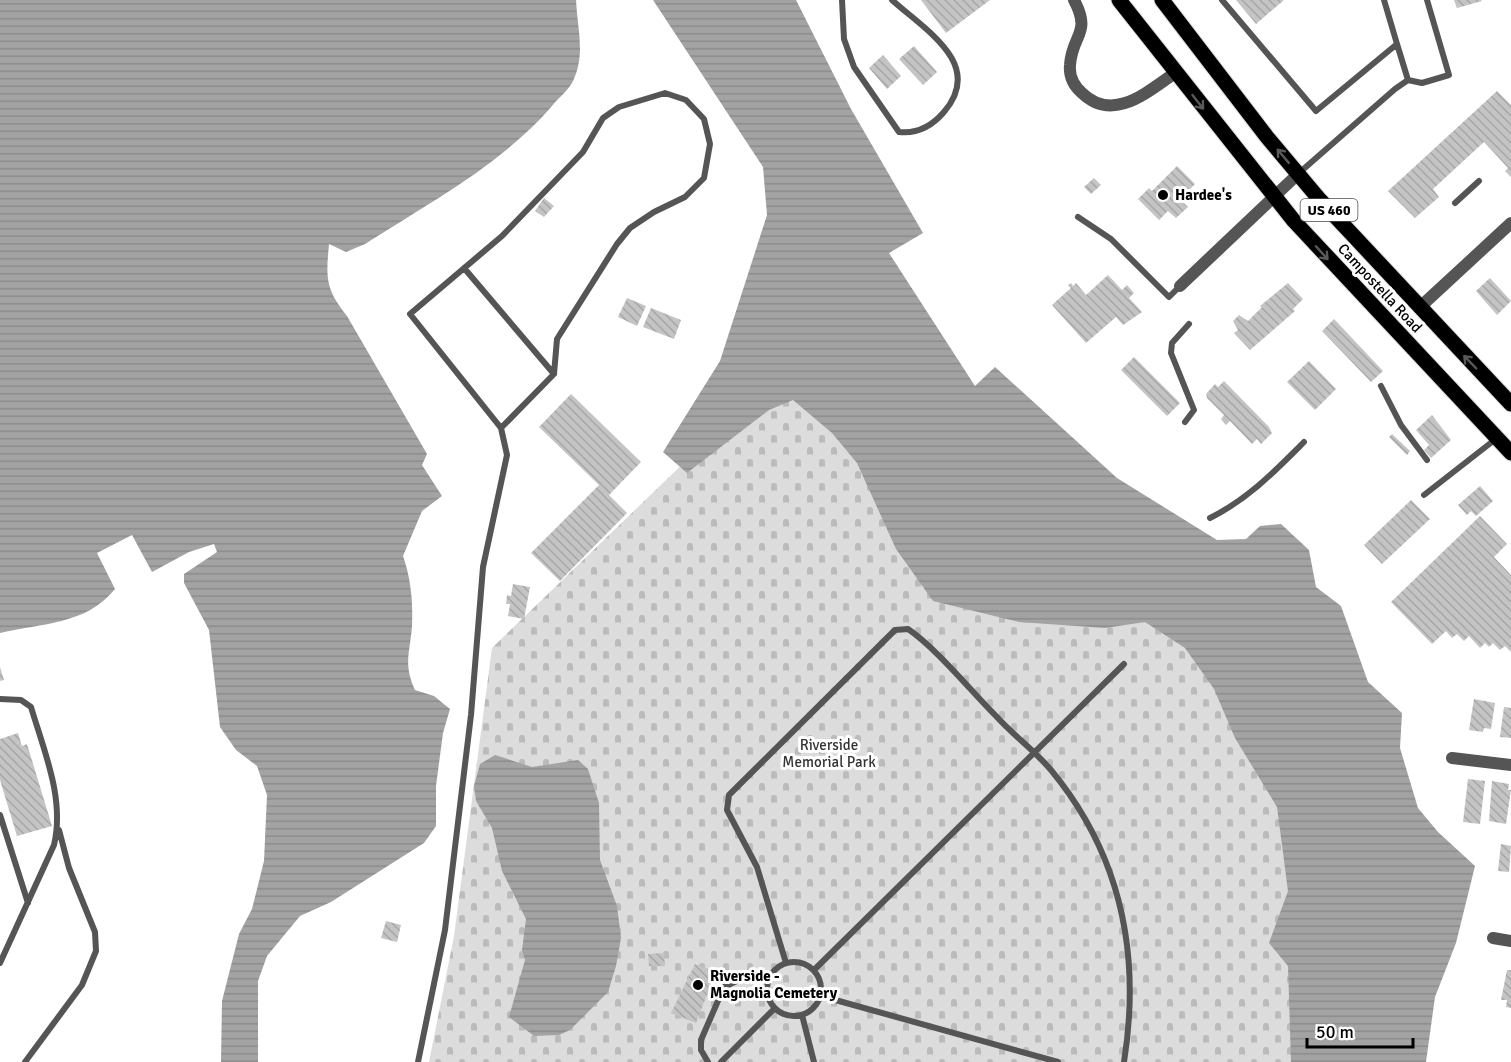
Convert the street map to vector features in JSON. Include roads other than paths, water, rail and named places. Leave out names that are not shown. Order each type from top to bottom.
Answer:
[{"type":"main road","name":"Campostella Road","points":[[1119,0],[1273,197],[1340,273],[1511,453]]},
{"type":"main road","name":"Campostella Road","points":[[1163,1],[1298,174],[1419,308],[1511,404]]},
{"type":"street","points":[[1074,0],[1083,19],[1082,31],[1071,56],[1071,77],[1087,98],[1098,104],[1113,107],[1126,104],[1175,73]]},
{"type":"street","points":[[1180,286],[1298,174]]},
{"type":"street","points":[[1419,308],[1511,224]]},
{"type":"street","points":[[1452,758],[1511,765]]},
{"type":"street","points":[[1493,938],[1511,941]]},
{"type":"lane","points":[[842,0],[844,39],[854,67],[899,132],[912,134],[928,126],[943,113],[958,92],[958,75],[954,58],[892,0]]},
{"type":"lane","points":[[1222,0],[1316,111],[1397,44]]},
{"type":"lane","points":[[1384,0],[1408,80]]},
{"type":"lane","points":[[1298,174],[1379,101],[1408,80],[1422,83],[1449,75],[1427,0]]},
{"type":"lane","points":[[418,1062],[445,930],[468,738],[483,567],[507,455],[501,428],[410,314],[502,236],[549,190],[583,152],[603,118],[619,107],[665,93],[686,100],[704,119],[710,144],[704,178],[685,197],[654,212],[630,228],[617,244],[557,339],[554,374],[501,428]]},
{"type":"lane","points":[[1455,203],[1479,181]]},
{"type":"lane","points":[[1078,217],[1111,239],[1169,297],[1180,286]]},
{"type":"lane","points":[[464,268],[554,374]]},
{"type":"lane","points":[[1185,422],[1194,410],[1193,403],[1171,353],[1172,343],[1189,324]]},
{"type":"lane","points":[[1381,386],[1401,425],[1427,460]]},
{"type":"lane","points":[[1424,495],[1497,438]]},
{"type":"lane","points":[[1210,518],[1241,501],[1256,489],[1304,442]]},
{"type":"lane","points":[[786,963],[757,867],[728,810],[729,795],[895,630],[902,628],[911,632],[1034,752],[1070,796],[1088,823],[1116,890],[1130,957],[1131,1001],[1124,1062]]},
{"type":"lane","points":[[814,970],[1125,664]]},
{"type":"lane","points":[[0,699],[21,700],[32,707],[54,785],[62,846],[95,932],[96,951],[82,985],[25,1062]]},
{"type":"lane","points":[[0,815],[28,904]]},
{"type":"lane","points":[[0,963],[54,845],[59,826]]},
{"type":"lane","points":[[801,962],[814,970],[819,978],[821,996],[810,1011],[802,1015],[788,1015],[775,1008],[768,995],[768,980],[772,973],[786,963],[801,962]]},
{"type":"lane","points":[[708,1062],[701,1050],[701,1040],[724,987],[743,978],[768,980]]},
{"type":"lane","points":[[821,996],[1058,1062]]},
{"type":"lane","points":[[721,1062],[775,1008]]},
{"type":"lane","points":[[802,1015],[814,1062]]},
{"type":"place","name":"Hardee's","points":[[1163,195]]},
{"type":"place","name":"Riverside - Magnolia Cemetery","points":[[698,985]]},
{"type":"park label","name":"Riverside Memorial Park","points":[[829,754]]}]
